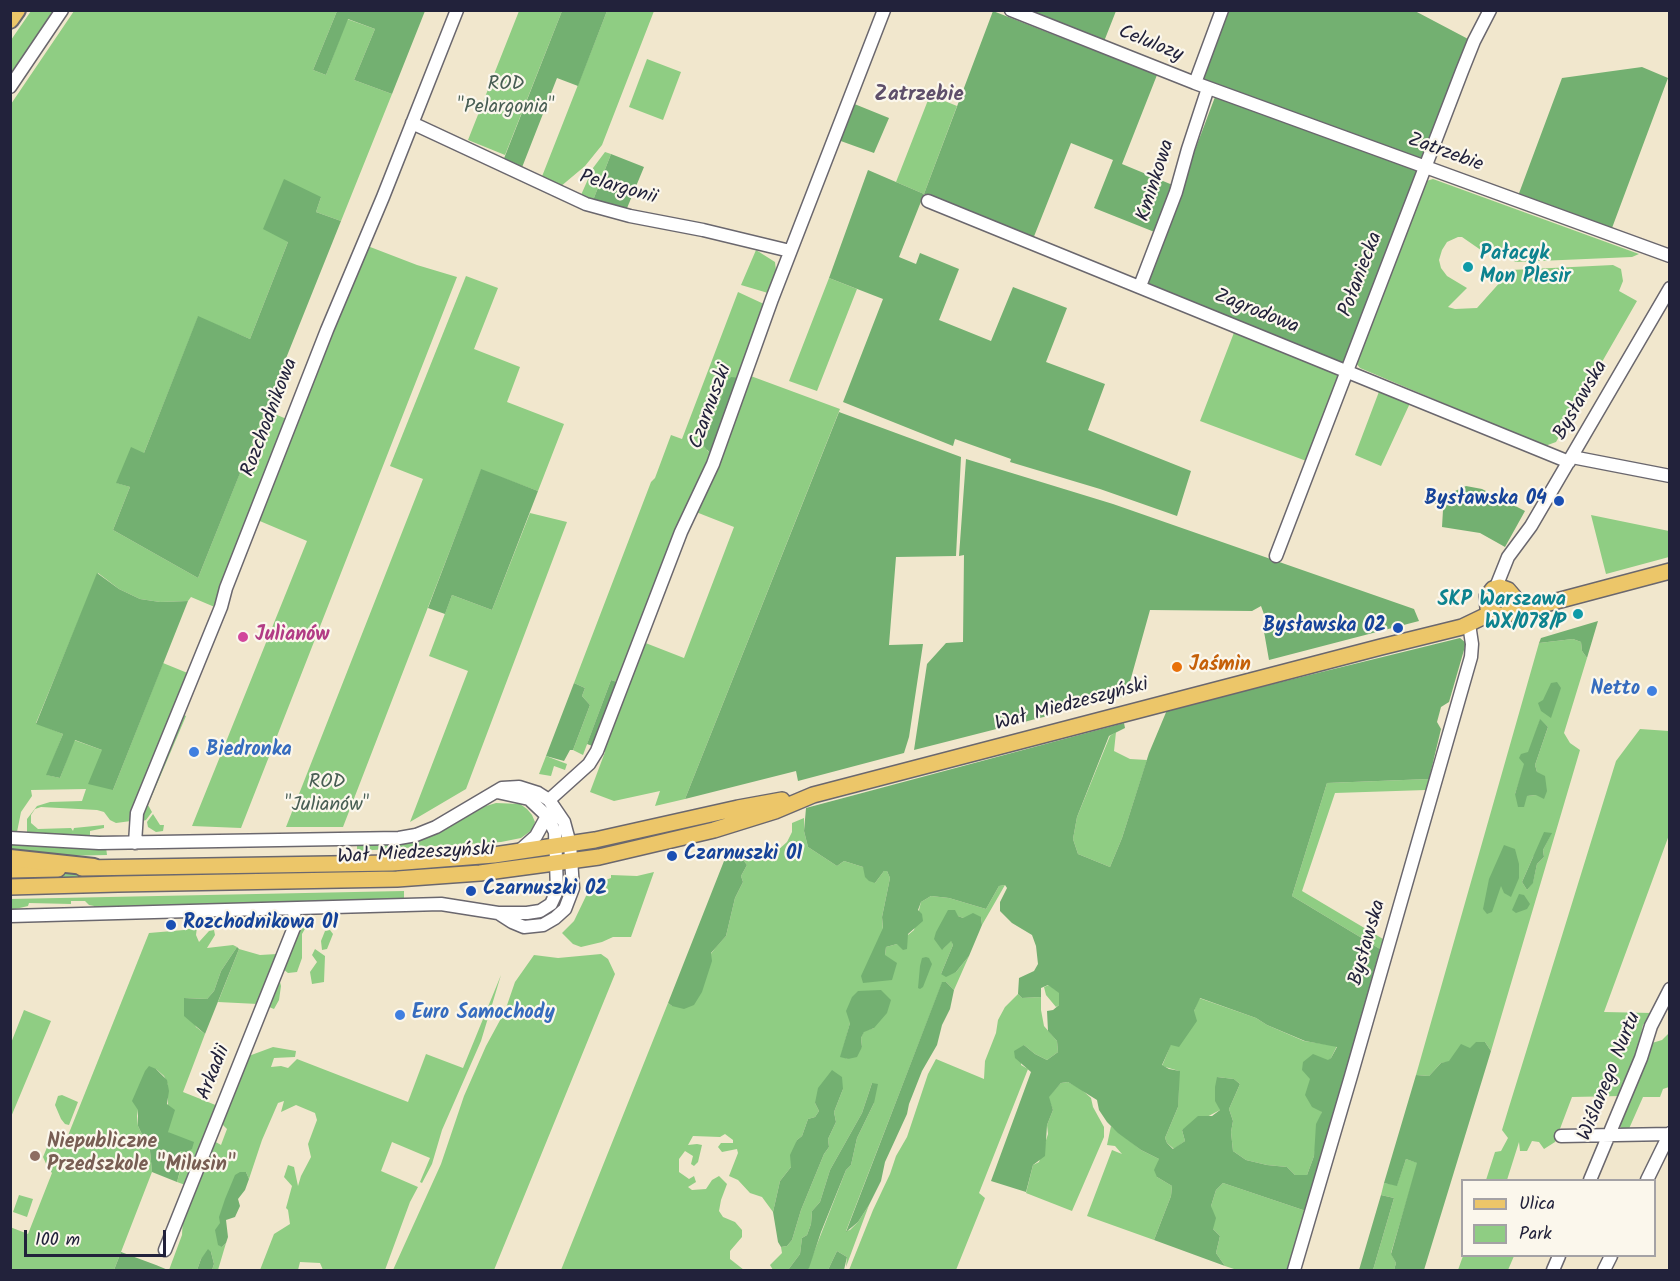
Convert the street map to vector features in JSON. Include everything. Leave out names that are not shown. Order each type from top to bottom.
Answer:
[{"type":"highway","points":[[10,20],[17,10]]},
{"type":"highway","points":[[10,858],[94,867]]},
{"type":"main road","name":"Wał Miedzeszyński","points":[[10,870],[392,862],[518,852],[563,845],[738,808],[813,795],[1469,624],[1484,616],[1557,602],[1670,571]]},
{"type":"main road","name":"Wał Miedzeszyński","points":[[1446,630],[1501,593],[1525,600],[1577,595]]},
{"type":"main road","points":[[1501,593],[1514,605],[1501,614],[1488,608],[1501,593]]},
{"type":"main road","name":"Wał Miedzeszyński","points":[[10,887],[397,879],[480,873],[564,862],[660,844],[775,811],[813,795]]},
{"type":"street","points":[[10,87],[62,10]]},
{"type":"street","name":"Rozchodnikowa","points":[[135,843],[137,813],[221,607],[226,588],[323,339],[383,197],[457,10]]},
{"type":"street","name":"Czarnuszki","points":[[549,800],[595,757],[681,532],[713,464],[790,251],[884,10]]},
{"type":"street","name":"Celulozy","points":[[1011,10],[1208,88]]},
{"type":"street","points":[[1195,83],[1222,10]]},
{"type":"street","name":"Połaniecka","points":[[1276,556],[1474,41],[1490,10]]},
{"type":"street","name":"Zatrzebie","points":[[1208,88],[1670,256]]},
{"type":"street","name":"Kminkowa","points":[[1140,286],[1176,192],[1208,88]]},
{"type":"street","name":"Pelargonii","points":[[412,123],[586,204],[630,216],[703,230],[790,251]]},
{"type":"street","name":"Zagrodowa","points":[[928,201],[1570,460],[1670,476]]},
{"type":"street","name":"Bysławska","points":[[1501,593],[1508,582],[1511,568],[1527,533],[1670,288]]},
{"type":"street","name":"Bysławska","points":[[1294,1270],[1352,1076],[1471,657],[1469,624]]},
{"type":"street","points":[[10,838],[88,843],[135,843],[366,840],[405,837],[436,827],[502,788],[519,787],[538,793],[549,800],[564,822],[564,862],[557,891],[551,904],[534,913],[498,913],[441,904],[10,916]]},
{"type":"street","points":[[497,792],[528,799],[547,816],[563,845]]},
{"type":"street","points":[[518,852],[536,836],[547,816]]},
{"type":"street","name":"Arkadii","points":[[165,1250],[295,925],[294,909]]},
{"type":"street","name":"Wiślanego Nurtu","points":[[1590,1179],[1641,1058],[1653,1020],[1670,989]]},
{"type":"street","points":[[1561,1136],[1669,1134],[1647,1179]]},
{"type":"green space","points":[[31,11],[56,11],[11,77],[11,40]]},
{"type":"green space","points":[[74,11],[337,11],[313,70],[326,75],[347,19],[375,29],[354,80],[392,94],[341,221],[316,212],[321,197],[288,242],[250,339],[198,317],[144,453],[117,483],[130,487],[113,530],[198,578],[265,410],[289,420],[217,608],[191,597],[188,601],[160,602],[140,599],[119,589],[98,573],[36,723],[63,734],[47,775],[60,778],[74,740],[102,750],[113,790],[163,663],[190,674],[131,821],[116,823],[110,820],[104,812],[97,810],[41,807],[35,809],[31,815],[31,823],[38,829],[71,828],[73,831],[74,828],[104,825],[104,828],[90,831],[90,835],[105,836],[27,832],[27,819],[37,806],[50,802],[82,801],[86,789],[31,790],[32,796],[21,812],[17,832],[11,832],[11,104]]},
{"type":"green space","points":[[337,11],[425,11],[392,94],[354,80],[375,29],[348,19],[326,75],[313,70]]},
{"type":"green space","name":"ROD \"Pelargonia\"","points":[[519,11],[562,11],[505,155],[468,140]]},
{"type":"green space","points":[[562,11],[607,11],[578,86],[557,78],[521,170],[503,161]]},
{"type":"green space","points":[[607,11],[654,11],[602,145],[585,166],[560,187],[541,179]]},
{"type":"green space","points":[[993,11],[1157,75],[1122,164],[1175,186],[1157,233],[1094,208],[1113,160],[1071,143],[1033,239],[924,194]]},
{"type":"green space","points":[[1022,11],[1116,11],[1103,44]]},
{"type":"green space","points":[[1226,11],[1415,11],[1470,40],[1426,157],[1417,162],[1201,78]]},
{"type":"green space","points":[[647,59],[681,72],[663,120],[629,107]]},
{"type":"green space","points":[[1642,67],[1668,78],[1612,228],[1518,196],[1562,78]]},
{"type":"green space","points":[[930,95],[957,106],[924,194],[896,182]]},
{"type":"green space","points":[[1215,97],[1420,170],[1345,367],[1144,285]]},
{"type":"green space","points":[[852,103],[889,118],[874,153],[838,140]]},
{"type":"green space","points":[[605,152],[611,154],[592,203],[582,198],[581,195],[593,168]]},
{"type":"green space","points":[[611,154],[644,167],[625,213],[592,203]]},
{"type":"green space","points":[[868,170],[924,194],[899,257],[916,264],[920,253],[959,269],[939,320],[991,341],[1013,287],[1067,308],[1046,362],[1105,384],[1088,430],[1191,471],[1177,516],[1100,489],[1010,462],[1011,459],[955,439],[953,446],[843,402],[883,299],[829,278]]},
{"type":"green space","points":[[284,179],[321,197],[316,212],[341,221],[198,578],[113,530],[130,487],[116,483],[131,447],[144,453],[198,316],[250,339],[288,242],[263,229]]},
{"type":"green space","points":[[1433,179],[1639,254],[1632,257],[1516,262],[1494,251],[1488,255],[1462,237],[1447,242],[1442,250],[1439,260],[1441,268],[1447,276],[1467,288],[1448,307],[1455,309],[1477,308],[1511,270],[1613,265],[1621,269],[1623,281],[1619,291],[1637,301],[1556,442],[1545,446],[1360,368],[1356,363],[1426,181]]},
{"type":"green space","points":[[365,245],[417,265],[457,277],[241,828],[192,826],[307,541],[255,519]]},
{"type":"green space","points":[[756,250],[775,262],[776,271],[768,293],[741,285]]},
{"type":"green space","name":"ROD \"Julianów\"","points":[[466,276],[498,288],[474,349],[520,367],[507,402],[564,424],[538,491],[481,470],[343,827],[286,827],[423,479],[390,466]]},
{"type":"green space","points":[[829,278],[857,289],[817,391],[789,381]]},
{"type":"green space","points":[[738,292],[766,305],[740,378],[707,450],[710,453],[620,683],[611,680],[583,755],[573,750],[590,705],[582,696],[585,688],[574,683],[651,482],[655,478],[671,435],[682,439]]},
{"type":"green space","points":[[1235,330],[1343,373],[1309,462],[1200,421]]},
{"type":"green space","points":[[748,375],[840,409],[685,799],[655,806],[660,791],[614,801],[590,792],[605,752],[602,750],[643,642],[684,658],[734,527],[696,512]]},
{"type":"green space","points":[[731,377],[740,378],[710,453],[703,445]]},
{"type":"green space","points":[[1380,389],[1411,401],[1381,466],[1355,455]]},
{"type":"green space","points":[[839,412],[961,457],[956,556],[896,557],[889,645],[923,644],[909,737],[904,753],[798,781],[796,771],[685,799]]},
{"type":"green space","points":[[966,459],[1113,504],[1414,609],[1419,621],[1269,660],[1263,626],[1265,617],[1261,606],[1252,611],[1150,610],[1126,696],[914,750],[927,664],[946,643],[963,642],[964,555],[959,556]]},
{"type":"green space","points":[[481,469],[538,491],[492,610],[452,595],[445,614],[428,608]]},
{"type":"green space","points":[[1466,486],[1482,489],[1525,511],[1505,547],[1480,533],[1442,527],[1443,510],[1435,503],[1435,498]]},
{"type":"green space","points":[[530,513],[567,522],[466,789],[410,822],[468,671],[429,656],[452,595],[492,610]]},
{"type":"green space","points":[[1591,515],[1669,531],[1669,557],[1606,574]]},
{"type":"green space","points":[[97,573],[119,589],[140,599],[160,602],[188,601],[113,790],[88,784],[102,750],[75,740],[60,778],[46,775],[63,734],[36,724]]},
{"type":"green space","points":[[1598,621],[1587,658],[1582,651],[1581,642],[1573,639],[1539,643],[1541,638]]},
{"type":"green space","points":[[1460,638],[1466,643],[1449,702],[1441,707],[1437,722],[1441,729],[1429,779],[1327,783],[1292,896],[1380,949],[1306,1211],[1223,1183],[1216,1190],[1211,1206],[1216,1218],[1213,1229],[1220,1236],[1216,1253],[1225,1266],[1154,1240],[1171,1196],[1172,1186],[1157,1177],[1154,1170],[1159,1159],[1141,1150],[1118,1133],[1099,1110],[1097,1100],[1068,1082],[1061,1083],[1049,1097],[1053,1110],[1047,1125],[1045,1156],[1033,1165],[1026,1192],[991,1181],[1031,1072],[1015,1058],[1014,1051],[1024,1045],[1047,1060],[1058,1052],[1057,1041],[1048,1031],[1047,1011],[1059,1005],[1059,993],[1048,985],[1041,988],[1041,997],[1022,998],[1018,994],[1019,978],[1034,971],[1038,964],[1032,935],[1012,923],[1000,911],[1000,902],[1007,888],[1005,885],[999,886],[986,909],[949,898],[931,896],[921,902],[918,910],[922,914],[923,921],[908,934],[907,949],[903,950],[897,944],[886,947],[885,955],[897,963],[892,980],[863,983],[861,976],[883,928],[882,917],[890,878],[887,871],[884,871],[875,883],[865,877],[863,867],[844,861],[837,866],[808,847],[804,831],[806,808],[1124,723],[1125,728],[1109,736],[1077,817],[1073,839],[1078,854],[1110,867],[1122,838],[1149,753],[1167,710]],"holes":[[[1200,998],[1256,1018],[1305,1041],[1337,1047],[1328,1060],[1313,1054],[1303,1062],[1302,1070],[1310,1079],[1305,1095],[1312,1107],[1322,1112],[1316,1124],[1314,1156],[1307,1175],[1295,1175],[1287,1167],[1246,1160],[1233,1151],[1231,1132],[1233,1121],[1229,1109],[1240,1084],[1234,1079],[1217,1077],[1215,1101],[1220,1110],[1212,1116],[1198,1116],[1182,1130],[1185,1141],[1173,1149],[1165,1138],[1178,1107],[1180,1071],[1162,1065],[1171,1045],[1179,1047],[1197,1021],[1194,1011]]]},
{"type":"green space","points":[[1573,639],[1581,642],[1582,651],[1587,658],[1564,733],[1570,743],[1580,750],[1491,1051],[1485,1042],[1449,1062],[1441,1063],[1429,1076],[1416,1075],[1539,643]],"holes":[[[1540,720],[1548,727],[1535,765],[1536,795],[1515,794]],[[1551,834],[1543,850],[1544,857],[1537,864],[1533,882],[1527,890],[1522,882],[1533,857]]]},
{"type":"green space","points":[[611,680],[620,683],[595,747],[587,744]]},
{"type":"green space","points":[[1557,682],[1561,688],[1551,718],[1541,711],[1538,703],[1543,700],[1551,683]]},
{"type":"green space","points":[[574,683],[585,688],[582,696],[590,705],[573,750],[570,750],[564,761],[546,756]]},
{"type":"green space","points":[[184,715],[186,716],[148,805],[152,812],[143,821],[144,808],[166,752],[172,745]]},
{"type":"green space","points":[[1540,719],[1548,727],[1535,765],[1537,772],[1545,776],[1547,791],[1544,799],[1536,795],[1527,796],[1524,807],[1518,807],[1515,794],[1524,764],[1519,758],[1521,754],[1528,752]]},
{"type":"green space","points":[[1640,729],[1669,731],[1669,835],[1604,1012],[1652,1013],[1643,1025],[1635,1059],[1620,1096],[1572,1097],[1555,1142],[1544,1149],[1539,1142],[1532,1141],[1527,1151],[1520,1151],[1519,1142],[1507,1179],[1486,1179],[1495,1152],[1501,1151],[1508,1138],[1502,1130],[1616,761]]},
{"type":"green space","points":[[1116,732],[1114,751],[1130,759],[1147,760],[1122,838],[1110,867],[1078,854],[1073,839],[1077,817],[1110,736]]},
{"type":"green space","points":[[546,756],[567,764],[565,770],[554,766],[551,776],[539,774]]},
{"type":"green space","points":[[1429,779],[1426,790],[1335,793],[1302,891],[1383,939],[1380,949],[1292,896],[1327,783]]},
{"type":"green space","points":[[496,803],[520,804],[527,809],[535,822],[532,830],[521,838],[501,842],[357,851],[357,845],[422,839],[449,827],[476,809]]},
{"type":"green space","points":[[153,814],[160,825],[164,825],[163,831],[156,832],[148,827],[147,822]]},
{"type":"green space","points":[[804,818],[808,847],[837,866],[844,861],[863,867],[875,883],[884,871],[887,871],[890,878],[882,917],[885,955],[886,947],[897,944],[914,930],[921,902],[931,896],[949,898],[986,909],[999,886],[1005,885],[982,925],[981,917],[958,916],[943,949],[951,940],[953,945],[941,974],[956,972],[969,956],[954,990],[946,982],[942,983],[846,1231],[858,1222],[869,1205],[846,1267],[847,1257],[837,1251],[828,1270],[807,1270],[846,1170],[851,1165],[857,1138],[874,1103],[872,1083],[862,1113],[830,1170],[820,1202],[812,1211],[811,1224],[807,1235],[802,1238],[800,1254],[788,1270],[773,1270],[770,1265],[782,1253],[781,1247],[787,1246],[792,1240],[801,1210],[829,1147],[828,1139],[836,1122],[834,1112],[843,1089],[815,1103],[819,1111],[815,1117],[808,1119],[802,1136],[797,1140],[791,1167],[780,1181],[773,1212],[762,1197],[750,1193],[738,1180],[729,1176],[738,1153],[737,1149],[722,1152],[718,1147],[721,1143],[733,1143],[733,1140],[725,1134],[720,1137],[693,1136],[688,1145],[702,1145],[698,1162],[694,1166],[691,1164],[693,1156],[685,1151],[679,1159],[679,1172],[689,1179],[694,1176],[696,1182],[688,1187],[692,1190],[706,1189],[712,1180],[719,1176],[727,1184],[719,1211],[723,1217],[735,1222],[742,1230],[742,1237],[730,1251],[730,1259],[744,1270],[561,1270],[668,1003],[672,1006],[726,936],[735,898],[743,882],[741,876],[747,865],[741,857],[777,851],[787,842],[792,832],[792,823]],"holes":[[[850,1023],[874,1028],[864,1031],[861,1038],[862,1047],[848,1059],[841,1056]]]},
{"type":"green space","points":[[1544,832],[1552,833],[1543,850],[1544,857],[1537,864],[1533,883],[1527,890],[1522,882]]},
{"type":"green space","points":[[10,843],[106,847],[107,855],[58,856],[11,853]]},
{"type":"green space","points":[[1504,845],[1515,849],[1519,864],[1519,878],[1511,897],[1504,893],[1501,886],[1492,912],[1487,914],[1483,909],[1489,879]]},
{"type":"green space","points":[[741,857],[747,865],[741,876],[743,882],[735,898],[726,936],[711,953],[712,961],[702,992],[694,1005],[684,1009],[672,1006],[668,1003],[724,861]]},
{"type":"green space","points":[[107,872],[107,878],[11,882],[10,876]]},
{"type":"green space","points":[[654,872],[631,937],[613,937],[581,947],[573,944],[562,933],[574,921],[586,896],[597,883],[611,878],[611,875],[637,876]]},
{"type":"green space","points":[[404,891],[404,900],[94,909],[94,906],[85,901],[71,901],[71,904],[29,903],[28,906],[11,910],[10,899]]},
{"type":"green space","points":[[1519,894],[1524,895],[1530,904],[1527,909],[1516,913],[1512,910]]},
{"type":"green space","points":[[948,910],[955,910],[958,916],[963,918],[973,913],[981,917],[982,925],[969,956],[956,972],[946,977],[941,974],[953,945],[951,941],[942,950],[934,939]]},
{"type":"green space","points":[[302,923],[306,927],[302,934],[302,958],[297,972],[288,973],[283,969],[298,924]]},
{"type":"green space","points":[[197,927],[196,935],[199,942],[209,931],[214,930],[215,935],[207,948],[233,945],[237,947],[221,971],[214,991],[207,999],[185,998],[196,1027],[205,1034],[183,1092],[218,1106],[188,1186],[177,1182],[181,1168],[175,1157],[181,1151],[168,1132],[168,1085],[164,1076],[156,1069],[137,1116],[138,1126],[150,1151],[152,1172],[114,1270],[11,1270],[10,1227],[28,1234],[52,1173],[43,1157],[53,1133],[67,1138],[149,933]]},
{"type":"green space","points":[[330,930],[333,934],[327,949],[322,950],[321,941],[325,931]]},
{"type":"green space","points":[[237,947],[239,949],[205,1034],[184,1016],[184,998],[207,999],[214,991],[221,971]]},
{"type":"green space","points":[[239,949],[260,955],[277,954],[258,1004],[218,1002]]},
{"type":"green space","points":[[315,949],[325,956],[324,982],[312,984],[310,972],[317,962],[312,955]]},
{"type":"green space","points":[[601,954],[608,959],[615,974],[494,1270],[393,1270],[441,1164],[464,1096],[486,1046],[505,1011],[515,982],[534,955],[558,958]]},
{"type":"green space","points":[[926,957],[932,964],[923,987],[920,989],[918,988],[920,966],[922,958]]},
{"type":"green space","points":[[501,975],[481,1041],[442,1130],[432,1164],[422,1183],[420,1182],[430,1158],[392,1142],[381,1171],[418,1187],[410,1202],[385,1270],[323,1270],[320,1263],[300,1262],[298,1270],[260,1270],[274,1234],[290,1224],[286,1208],[292,1186],[284,1177],[288,1165],[294,1167],[298,1186],[311,1157],[308,1144],[317,1120],[315,1113],[296,1105],[281,1112],[284,1101],[278,1103],[249,1179],[246,1172],[220,1223],[222,1247],[226,1243],[218,1270],[212,1270],[214,1264],[211,1252],[201,1259],[197,1270],[169,1270],[182,1235],[183,1217],[214,1141],[221,1145],[227,1129],[222,1124],[223,1114],[246,1057],[273,1047],[296,1051],[295,1057],[274,1058],[271,1067],[288,1068],[297,1059],[408,1102],[426,1054],[463,1068]]},
{"type":"green space","points":[[280,982],[279,1000],[274,1009],[269,1007],[276,984]]},
{"type":"green space","points":[[942,982],[946,982],[954,990],[937,1045],[922,1071],[907,1114],[885,1162],[881,1181],[858,1222],[846,1232]]},
{"type":"green space","points":[[1049,985],[1060,993],[1059,1005],[1056,1007],[1046,995],[1044,987]]},
{"type":"green space","points":[[881,990],[891,1000],[887,1013],[874,1028],[864,1032],[861,1038],[862,1047],[857,1057],[848,1059],[840,1057],[850,1023],[846,1011],[852,997],[858,991]]},
{"type":"green space","points":[[1018,994],[1022,998],[1041,997],[1044,1026],[1057,1041],[1058,1052],[1047,1060],[1024,1045],[1021,1065],[1028,1069],[979,1193],[985,1198],[956,1270],[849,1270],[896,1156],[907,1137],[928,1074],[936,1059],[984,1079],[985,1061],[996,1033],[998,1020],[1005,1007]]},
{"type":"green space","points":[[1199,998],[1256,1018],[1304,1041],[1337,1046],[1331,1058],[1310,1079],[1322,1112],[1314,1156],[1307,1175],[1295,1175],[1287,1167],[1246,1160],[1233,1151],[1231,1132],[1233,1121],[1229,1109],[1240,1084],[1234,1079],[1217,1077],[1220,1110],[1182,1130],[1185,1141],[1174,1149],[1167,1143],[1165,1138],[1178,1107],[1179,1071],[1162,1066],[1171,1044],[1194,1011]]},
{"type":"green space","points":[[24,1010],[51,1021],[11,1117],[11,1043]]},
{"type":"green space","points":[[1669,1033],[1669,1087],[1663,1089],[1660,1097],[1643,1097],[1628,1131],[1623,1130],[1619,1125],[1647,1060],[1649,1046],[1662,1040]]},
{"type":"green space","points":[[1476,1042],[1485,1042],[1491,1051],[1424,1270],[1394,1270],[1396,1263],[1391,1254],[1417,1163],[1406,1159],[1397,1186],[1384,1183],[1416,1075],[1429,1076],[1441,1063],[1449,1061],[1461,1044],[1470,1048]]},
{"type":"green space","points":[[149,1066],[156,1069],[167,1080],[169,1091],[167,1104],[175,1110],[168,1132],[194,1142],[192,1149],[186,1152],[181,1151],[175,1157],[181,1167],[177,1182],[152,1172],[150,1151],[138,1126],[138,1110],[132,1101]]},
{"type":"green space","points":[[832,1070],[842,1077],[843,1089],[834,1112],[836,1122],[828,1139],[829,1147],[801,1210],[792,1240],[787,1246],[781,1247],[778,1242],[773,1212],[780,1181],[791,1167],[790,1155],[797,1140],[802,1136],[808,1119],[815,1117],[819,1111],[815,1103],[818,1088]]},
{"type":"green space","points":[[1068,1082],[1091,1098],[1093,1107],[1104,1127],[1104,1137],[1072,1211],[1026,1193],[1033,1165],[1039,1162],[1048,1134],[1047,1125],[1053,1110],[1048,1097],[1061,1083]]},
{"type":"green space","points":[[872,1083],[878,1084],[874,1103],[857,1138],[851,1165],[846,1170],[809,1268],[807,1270],[788,1270],[800,1254],[802,1238],[807,1235],[811,1224],[812,1211],[820,1202],[830,1170],[862,1113]]},
{"type":"green space","points":[[62,1095],[78,1102],[69,1125],[61,1119],[55,1105],[58,1096]]},
{"type":"green space","points":[[1111,1126],[1141,1150],[1159,1159],[1157,1177],[1172,1186],[1171,1196],[1154,1240],[1087,1216],[1112,1150],[1122,1154],[1115,1146],[1107,1145]]},
{"type":"green space","points":[[1406,1159],[1418,1163],[1391,1253],[1396,1263],[1394,1270],[1373,1270],[1394,1198],[1381,1195],[1384,1183],[1397,1185]]},
{"type":"green space","points":[[246,1172],[249,1179],[238,1199],[240,1206],[235,1217],[226,1220],[228,1237],[222,1247],[218,1245],[215,1230],[220,1223],[219,1217],[235,1175]]},
{"type":"green space","points":[[1223,1183],[1306,1211],[1288,1270],[1237,1270],[1225,1266],[1216,1253],[1220,1236],[1213,1229],[1211,1206],[1216,1190]]},
{"type":"green space","points":[[19,1195],[33,1199],[27,1217],[13,1212]]},
{"type":"green space","points":[[1381,1195],[1394,1198],[1373,1270],[1359,1270]]},
{"type":"green space","points":[[208,1249],[214,1264],[212,1270],[197,1270],[201,1259]]},
{"type":"green space","points":[[837,1251],[847,1257],[844,1270],[828,1270]]},
{"type":"green space","points":[[121,1252],[156,1265],[168,1270],[114,1270]]},
{"type":"green space","points":[[1463,1257],[1514,1257],[1508,1270],[1458,1270]]},
{"type":"place","name":"Pałacyk Mon Plesir","points":[[1468,267]]},
{"type":"place","name":"Bysławska 04","points":[[1559,501]]},
{"type":"place","name":"SKP Warszawa WX/078/P","points":[[1578,614]]},
{"type":"place","name":"Bysławska 02","points":[[1398,628]]},
{"type":"place","name":"Julianów","points":[[243,637]]},
{"type":"place","name":"Jaśmin","points":[[1177,667]]},
{"type":"place","name":"Netto","points":[[1652,691]]},
{"type":"place","name":"Biedronka","points":[[194,752]]},
{"type":"place","name":"Czarnuszki 01","points":[[672,856]]},
{"type":"place","name":"Czarnuszki 02","points":[[471,891]]},
{"type":"place","name":"Rozchodnikowa 01","points":[[171,925]]},
{"type":"place","name":"Euro Samochody","points":[[400,1015]]},
{"type":"place","name":"Niepubliczne Przedszkole \"Milusin\"","points":[[35,1156]]},
{"type":"district","name":"Zatrzebie","points":[[919,96]]}]
